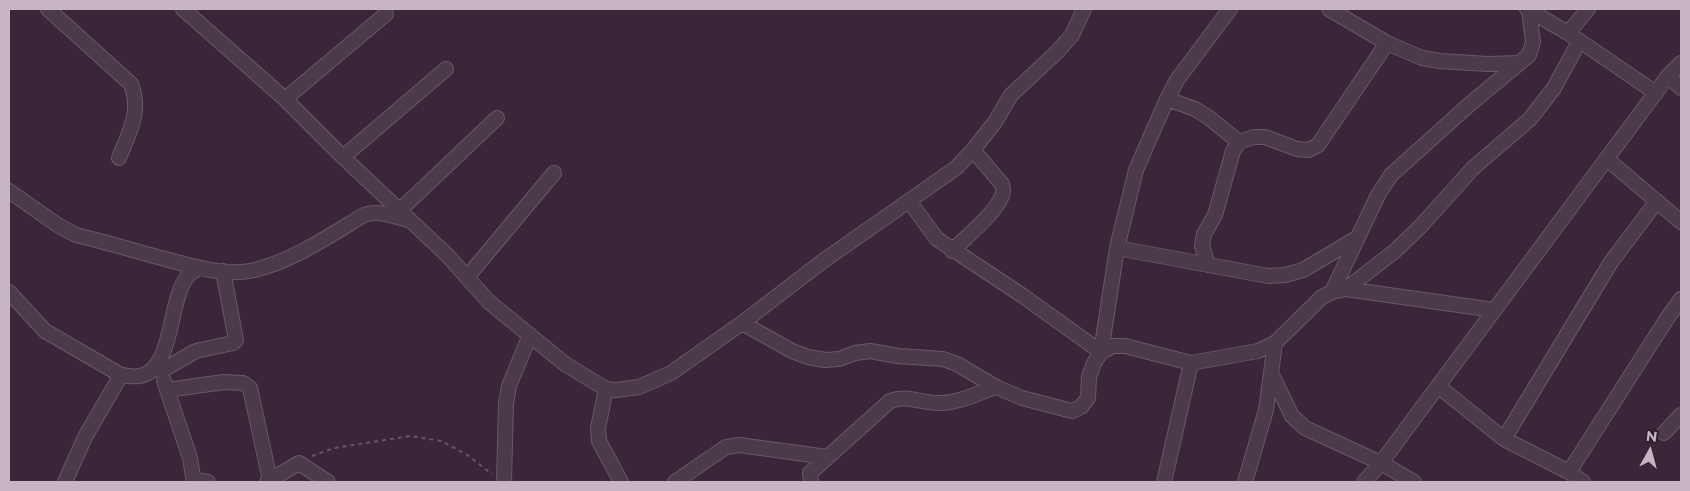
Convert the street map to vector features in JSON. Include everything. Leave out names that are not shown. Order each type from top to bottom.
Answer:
[{"type":"street","points":[[48,9],[131,84],[136,96],[136,109],[119,158]]},
{"type":"street","points":[[183,9],[285,98],[342,157],[468,276],[490,302],[565,364],[606,389],[616,390],[639,387],[671,373],[742,323],[823,261],[956,168],[995,122],[1012,95],[1072,35],[1084,9]]},
{"type":"street","points":[[742,323],[792,351],[808,357],[825,360],[839,359],[856,352],[870,352],[943,359],[957,364],[996,387],[1022,398],[1072,410],[1081,407],[1088,398],[1089,377],[1094,363],[1101,352],[1117,248],[1136,170],[1177,80],[1230,9]]},
{"type":"street","points":[[1329,9],[1387,43],[1422,58],[1488,64],[1520,64]]},
{"type":"street","points":[[1528,9],[1568,33],[1656,93]]},
{"type":"street","points":[[1339,291],[1357,238],[1378,195],[1391,175],[1470,104],[1529,55],[1533,42],[1528,9]]},
{"type":"street","points":[[1568,33],[1588,9]]},
{"type":"street","points":[[285,98],[386,14]]},
{"type":"street","points":[[1101,352],[1113,346],[1125,346],[1191,363],[1258,351],[1275,343],[1322,297],[1339,291],[1395,251],[1420,227],[1473,168],[1530,119],[1554,88],[1579,42]]},
{"type":"street","points":[[1208,265],[1202,246],[1204,234],[1215,215],[1233,151],[1239,142],[1254,137],[1265,137],[1297,149],[1309,150],[1318,145],[1387,43]]},
{"type":"street","points":[[1364,482],[1382,463],[1668,76],[1681,63]]},
{"type":"street","points":[[342,157],[446,69]]},
{"type":"street","points":[[1668,76],[1681,88]]},
{"type":"street","points":[[1167,99],[1195,109],[1239,142]]},
{"type":"street","points":[[404,215],[497,118]]},
{"type":"street","points":[[952,250],[990,214],[1004,190],[1002,184],[973,150]]},
{"type":"street","points":[[1607,159],[1681,222]]},
{"type":"street","points":[[468,276],[554,173]]},
{"type":"street","points":[[9,191],[59,226],[76,235],[199,268],[236,272],[276,264],[372,212],[404,215]]},
{"type":"street","points":[[909,201],[937,240],[1023,296],[1101,352]]},
{"type":"street","points":[[1504,439],[1611,262],[1658,201]]},
{"type":"street","points":[[1117,248],[1268,276],[1285,275],[1303,270],[1357,238]]},
{"type":"street","points":[[198,481],[160,367],[178,291],[188,275],[199,268]]},
{"type":"street","points":[[9,292],[45,331],[121,375],[141,376],[196,351],[233,343],[236,340],[223,271]]},
{"type":"street","points":[[1339,291],[1494,310]]},
{"type":"street","points":[[1569,472],[1681,299]]},
{"type":"street","points":[[500,479],[509,386],[530,334]]},
{"type":"street","points":[[1245,482],[1266,410],[1275,343]]},
{"type":"street","points":[[1164,482],[1191,363]]},
{"type":"street","points":[[65,482],[85,437],[121,375]]},
{"type":"street","points":[[1272,375],[1292,416],[1305,428],[1382,463],[1414,482]]},
{"type":"street","points":[[167,390],[224,382],[243,382],[250,388],[269,481],[298,463],[328,482]]},
{"type":"street","points":[[1438,386],[1504,439],[1569,472],[1583,482]]},
{"type":"street","points":[[811,482],[810,473],[890,401],[899,397],[928,403],[954,402],[996,387]]},
{"type":"street","points":[[606,389],[598,428],[599,441],[622,482]]},
{"type":"street","points":[[1664,433],[1681,415]]},
{"type":"street","points":[[675,482],[726,447],[740,445],[827,457]]},
{"type":"path","points":[[298,463],[334,448],[410,436],[441,441],[466,454],[500,479]]}]
